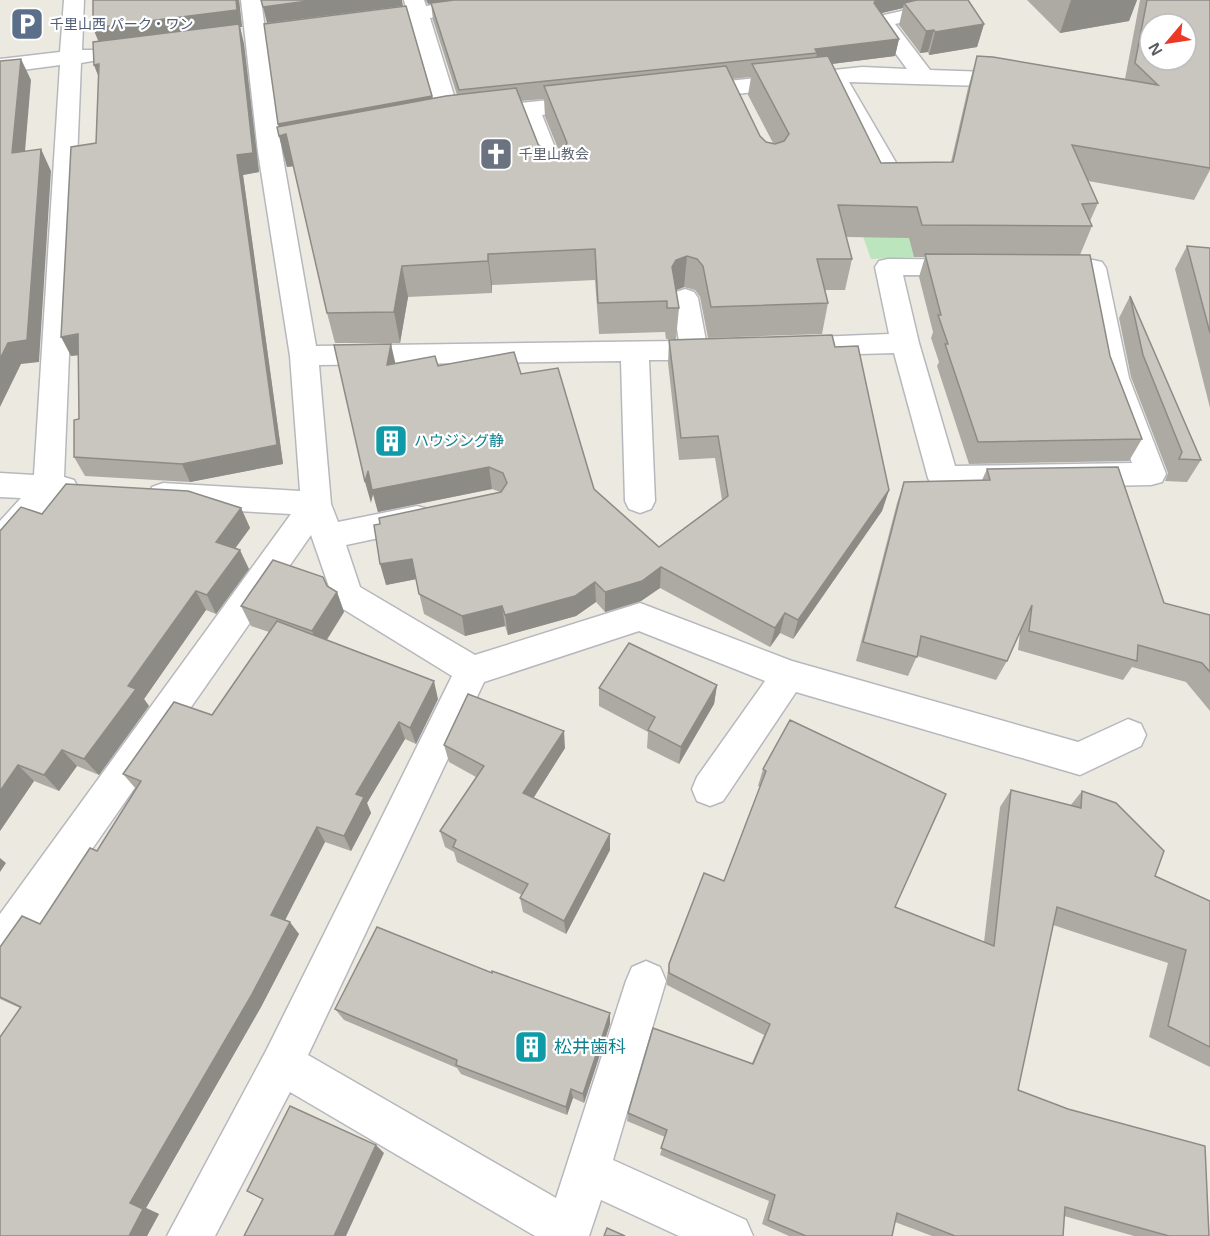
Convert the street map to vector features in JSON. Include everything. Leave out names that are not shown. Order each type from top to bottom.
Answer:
[{"type":"street","points":[[0,542],[48,487],[74,0]]},
{"type":"street","points":[[250,0],[255,34],[281,150],[304,356],[316,504],[347,595],[472,671]]},
{"type":"street","points":[[348,22],[416,7],[521,0]]},
{"type":"street","points":[[924,77],[882,21],[948,7],[934,0]]},
{"type":"street","points":[[416,7],[450,118]]},
{"type":"street","points":[[0,66],[105,53]]},
{"type":"street","points":[[671,94],[736,97],[835,77],[862,74],[1036,80]]},
{"type":"street","points":[[835,77],[886,166]]},
{"type":"street","points":[[428,122],[612,100]]},
{"type":"street","points":[[528,109],[554,175]]},
{"type":"street","points":[[888,267],[1093,268],[1115,378],[1151,474],[943,478],[905,343],[888,267]]},
{"type":"street","points":[[685,298],[694,350]]},
{"type":"street","points":[[304,356],[635,352],[905,343]]},
{"type":"street","points":[[635,352],[640,501]]},
{"type":"street","points":[[0,485],[94,490]]},
{"type":"street","points":[[141,493],[316,504]]},
{"type":"street","points":[[0,946],[316,504]]},
{"type":"street","points":[[328,536],[445,512]]},
{"type":"street","points":[[190,1236],[282,1064],[472,671],[640,617],[788,675],[1080,759],[1128,735]]},
{"type":"street","points":[[710,789],[788,675]]},
{"type":"street","points":[[282,1064],[567,1233],[646,981]]},
{"type":"street","points":[[588,1171],[730,1236]]},
{"type":"green space","points":[[895,197],[917,257],[871,259],[850,200]]},
{"type":"building","points":[[93,0],[236,0],[237,10],[93,28]]},
{"type":"building","points":[[261,0],[315,0],[263,7]]},
{"type":"building","points":[[454,0],[876,0],[874,3],[899,39],[815,49],[817,53],[459,90],[431,3]]},
{"type":"building","points":[[917,0],[968,0],[984,24],[935,32],[934,30],[926,31],[904,3]]},
{"type":"building","points":[[1147,0],[1210,0],[1210,168],[1072,145],[1098,203],[1082,204],[1092,226],[922,225],[917,207],[838,205],[852,259],[817,259],[828,303],[711,307],[703,266],[697,259],[687,256],[676,260],[672,267],[679,308],[667,308],[667,301],[598,303],[595,249],[488,254],[488,261],[402,266],[394,312],[327,313],[286,134],[279,136],[277,127],[446,96],[516,88],[538,144],[544,151],[553,153],[563,150],[567,143],[544,86],[726,66],[760,136],[766,142],[775,144],[784,141],[789,134],[752,64],[828,56],[881,163],[953,162],[977,56],[1158,85],[1144,72],[1198,72],[1198,12],[1145,12]]},
{"type":"building","points":[[406,6],[432,96],[278,124],[264,24]]},
{"type":"building","points":[[239,24],[253,153],[237,155],[277,445],[182,464],[74,457],[74,420],[79,419],[78,334],[61,337],[71,147],[96,143],[99,64],[94,65],[93,42]]},
{"type":"building","points":[[1138,47],[1138,66],[1135,63]]},
{"type":"building","points":[[21,59],[12,153],[41,149],[27,340],[8,343],[0,359],[0,61]]},
{"type":"building","points":[[1187,246],[1210,248],[1210,333]]},
{"type":"building","points":[[925,254],[1090,255],[1110,356],[1142,439],[978,442],[945,344],[948,344],[938,315],[941,315]]},
{"type":"building","points":[[1130,296],[1201,460],[1179,459],[1182,452],[1143,355]]},
{"type":"building","points":[[832,335],[835,347],[858,346],[889,490],[798,620],[785,613],[775,628],[661,567],[642,581],[605,592],[595,582],[575,596],[505,615],[502,606],[462,616],[419,594],[412,559],[380,564],[374,525],[380,524],[379,518],[501,492],[507,483],[503,473],[489,467],[372,490],[368,471],[365,482],[334,345],[391,344],[387,365],[435,356],[438,366],[514,352],[521,374],[558,368],[594,489],[659,547],[728,496],[718,436],[681,438],[669,340]]},
{"type":"building","points":[[1118,467],[1164,603],[1210,615],[1210,672],[1202,663],[1138,645],[1137,661],[1029,631],[1032,605],[1007,661],[921,636],[917,657],[863,642],[904,482],[990,480],[987,469]]},
{"type":"building","points":[[66,484],[188,491],[241,508],[216,542],[240,550],[207,595],[196,591],[128,686],[136,689],[84,759],[62,750],[44,775],[18,765],[0,791],[0,531],[21,507],[42,514]]},
{"type":"building","points":[[273,560],[323,577],[327,586],[337,592],[312,631],[241,606]]},
{"type":"building","points":[[277,621],[434,681],[410,728],[399,722],[356,794],[364,797],[344,836],[317,827],[271,915],[290,922],[251,996],[130,1203],[143,1209],[129,1236],[0,1236],[0,1037],[21,1007],[0,997],[0,947],[22,916],[40,924],[90,848],[97,851],[141,781],[123,774],[174,702],[212,715]]},
{"type":"building","points":[[629,643],[717,685],[681,747],[648,730],[655,717],[599,688]]},
{"type":"building","points":[[468,694],[564,731],[523,793],[610,834],[564,921],[520,898],[528,884],[453,847],[456,840],[440,831],[484,766],[444,745]]},
{"type":"building","points":[[790,720],[946,794],[895,907],[994,946],[1011,790],[1081,808],[1082,791],[1116,803],[1164,851],[1155,876],[1210,901],[1210,1047],[1168,1026],[1186,950],[1057,907],[1018,1090],[1068,1109],[1205,1146],[1209,1236],[1169,1236],[1065,1207],[1063,1236],[955,1236],[897,1213],[892,1236],[806,1236],[768,1220],[775,1195],[661,1148],[667,1130],[628,1113],[653,1028],[753,1064],[770,1024],[669,973],[669,964],[704,873],[724,881],[766,771],[763,769]]},
{"type":"building","points":[[377,927],[492,973],[492,971],[610,1013],[583,1094],[571,1089],[566,1107],[456,1065],[457,1060],[335,1009]]},
{"type":"building","points":[[290,1106],[376,1145],[334,1236],[244,1236],[263,1199],[247,1191]]},
{"type":"building","points":[[607,1228],[625,1236],[604,1236]]},
{"type":"place","name":"千里山西 パーク・ワン","points":[[27,24]]},
{"type":"place","name":"千里山教会","points":[[496,154]]},
{"type":"place","name":"ハウジング静","points":[[391,441]]},
{"type":"place","name":"松井歯科","points":[[531,1047]]}]
